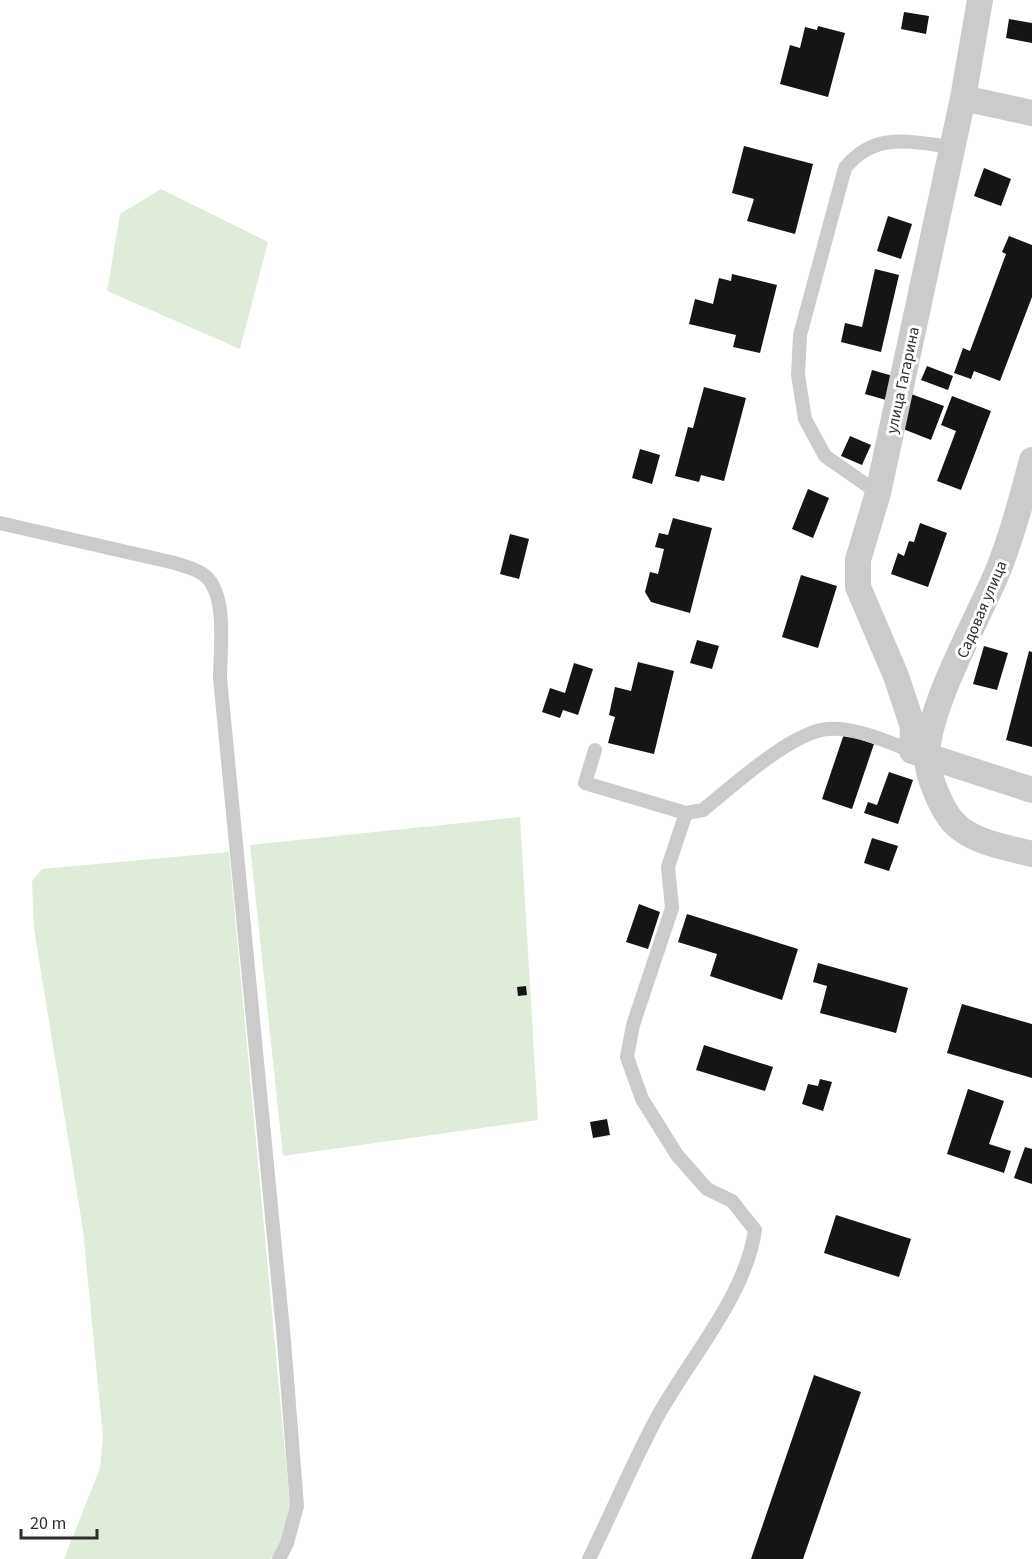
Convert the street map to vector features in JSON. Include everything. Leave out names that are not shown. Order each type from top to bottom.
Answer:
[{"type":"street","name":"улица Гагарина","points":[[980,0],[963,98],[878,493],[858,560],[858,587],[896,676],[919,754],[938,800],[954,822],[978,839],[1032,854]]},
{"type":"street","points":[[963,98],[1032,112]]},
{"type":"street","name":"Садовая улица","points":[[919,754],[998,570],[1014,527],[1032,460]]},
{"type":"street","points":[[919,754],[1032,790]]},
{"type":"lane","points":[[878,493],[825,456],[805,419],[798,375],[800,334],[845,168],[857,153],[880,143],[905,141],[952,147]]},
{"type":"lane","points":[[0,523],[175,563],[202,573],[213,583],[220,600],[220,678],[284,1341],[297,1506],[287,1543],[279,1559]]},
{"type":"lane","points":[[595,750],[585,783],[686,813],[703,810],[800,737],[828,728],[870,735],[919,754]]},
{"type":"lane","points":[[589,1559],[655,1422],[719,1317],[752,1253],[755,1230],[732,1200],[706,1189],[677,1155],[642,1099],[627,1057],[633,1025],[672,908],[668,867],[686,813]]},
{"type":"green space","points":[[161,189],[268,242],[240,349],[107,291],[120,214]]},
{"type":"green space","points":[[520,817],[538,1120],[283,1156],[250,845]]},
{"type":"green space","points":[[229,852],[290,1505],[281,1539],[271,1559],[64,1559],[100,1468],[103,1437],[83,1230],[34,929],[32,881],[42,869]]},
{"type":"building","points":[[904,12],[929,16],[926,34],[901,29]]},
{"type":"building","points":[[1009,19],[1032,23],[1032,43],[1006,38]]},
{"type":"building","points":[[818,26],[845,33],[828,97],[780,84],[790,45],[800,48],[805,27],[817,30]]},
{"type":"building","points":[[744,146],[813,164],[795,234],[747,221],[754,199],[732,193]]},
{"type":"building","points":[[984,168],[1011,179],[1001,206],[974,196]]},
{"type":"building","points":[[888,216],[912,224],[901,259],[877,251]]},
{"type":"building","points":[[1009,236],[1032,245],[1032,297],[1000,381],[974,371],[971,379],[954,373],[963,348],[970,351],[1006,254],[1002,252]]},
{"type":"building","points":[[875,269],[899,275],[881,352],[841,342],[845,323],[862,327]]},
{"type":"building","points":[[732,274],[777,285],[760,353],[733,347],[736,335],[689,324],[695,299],[713,304],[719,278],[731,281]]},
{"type":"building","points":[[927,366],[953,376],[948,390],[921,380]]},
{"type":"building","points":[[872,370],[893,376],[886,400],[865,394]]},
{"type":"building","points":[[704,387],[746,398],[724,481],[701,475],[699,482],[675,476],[688,427],[693,428]]},
{"type":"building","points":[[911,394],[944,406],[931,440],[898,427]]},
{"type":"building","points":[[952,396],[991,411],[961,490],[937,481],[956,431],[941,425]]},
{"type":"building","points":[[850,436],[871,445],[862,465],[841,456]]},
{"type":"building","points":[[640,449],[660,455],[652,484],[632,478]]},
{"type":"building","points":[[808,489],[829,498],[813,538],[792,529]]},
{"type":"building","points":[[673,518],[712,528],[690,613],[651,602],[645,592],[650,572],[658,574],[664,549],[655,547],[659,533],[668,535]]},
{"type":"building","points":[[920,523],[947,533],[928,587],[891,574],[898,553],[904,556],[909,541],[914,542]]},
{"type":"building","points":[[510,534],[529,539],[519,579],[500,574]]},
{"type":"building","points":[[801,575],[837,586],[818,648],[782,637]]},
{"type":"building","points":[[697,640],[719,646],[712,669],[690,663]]},
{"type":"building","points":[[984,646],[1008,653],[997,690],[973,684]]},
{"type":"building","points":[[1029,651],[1032,652],[1032,747],[1006,740]]},
{"type":"building","points":[[638,662],[674,671],[654,754],[608,743],[615,717],[609,715],[615,687],[631,691]]},
{"type":"building","points":[[574,663],[593,669],[578,715],[563,710],[560,718],[542,712],[550,688],[565,693]]},
{"type":"building","points":[[844,734],[874,744],[852,809],[822,799]]},
{"type":"building","points":[[889,772],[913,780],[898,824],[864,813],[868,802],[877,805]]},
{"type":"building","points":[[872,838],[898,846],[889,871],[864,863]]},
{"type":"building","points":[[639,904],[660,912],[648,949],[626,942]]},
{"type":"building","points":[[687,914],[798,949],[782,1000],[710,976],[717,954],[678,942]]},
{"type":"building","points":[[818,963],[908,988],[896,1033],[820,1013],[827,986],[813,982]]},
{"type":"building","points":[[526,986],[527,995],[518,996],[517,987]]},
{"type":"building","points":[[962,1004],[1032,1024],[1032,1078],[947,1053]]},
{"type":"building","points":[[704,1045],[773,1067],[765,1091],[696,1070]]},
{"type":"building","points":[[820,1079],[832,1082],[823,1111],[802,1104],[808,1084],[818,1086]]},
{"type":"building","points":[[968,1089],[1004,1101],[989,1144],[1011,1151],[1004,1173],[947,1154]]},
{"type":"building","points":[[607,1119],[610,1135],[593,1138],[590,1122]]},
{"type":"building","points":[[1025,1147],[1032,1149],[1032,1184],[1014,1178]]},
{"type":"building","points":[[836,1215],[911,1239],[899,1277],[824,1253]]},
{"type":"building","points":[[814,1375],[861,1392],[803,1559],[751,1559]]}]
